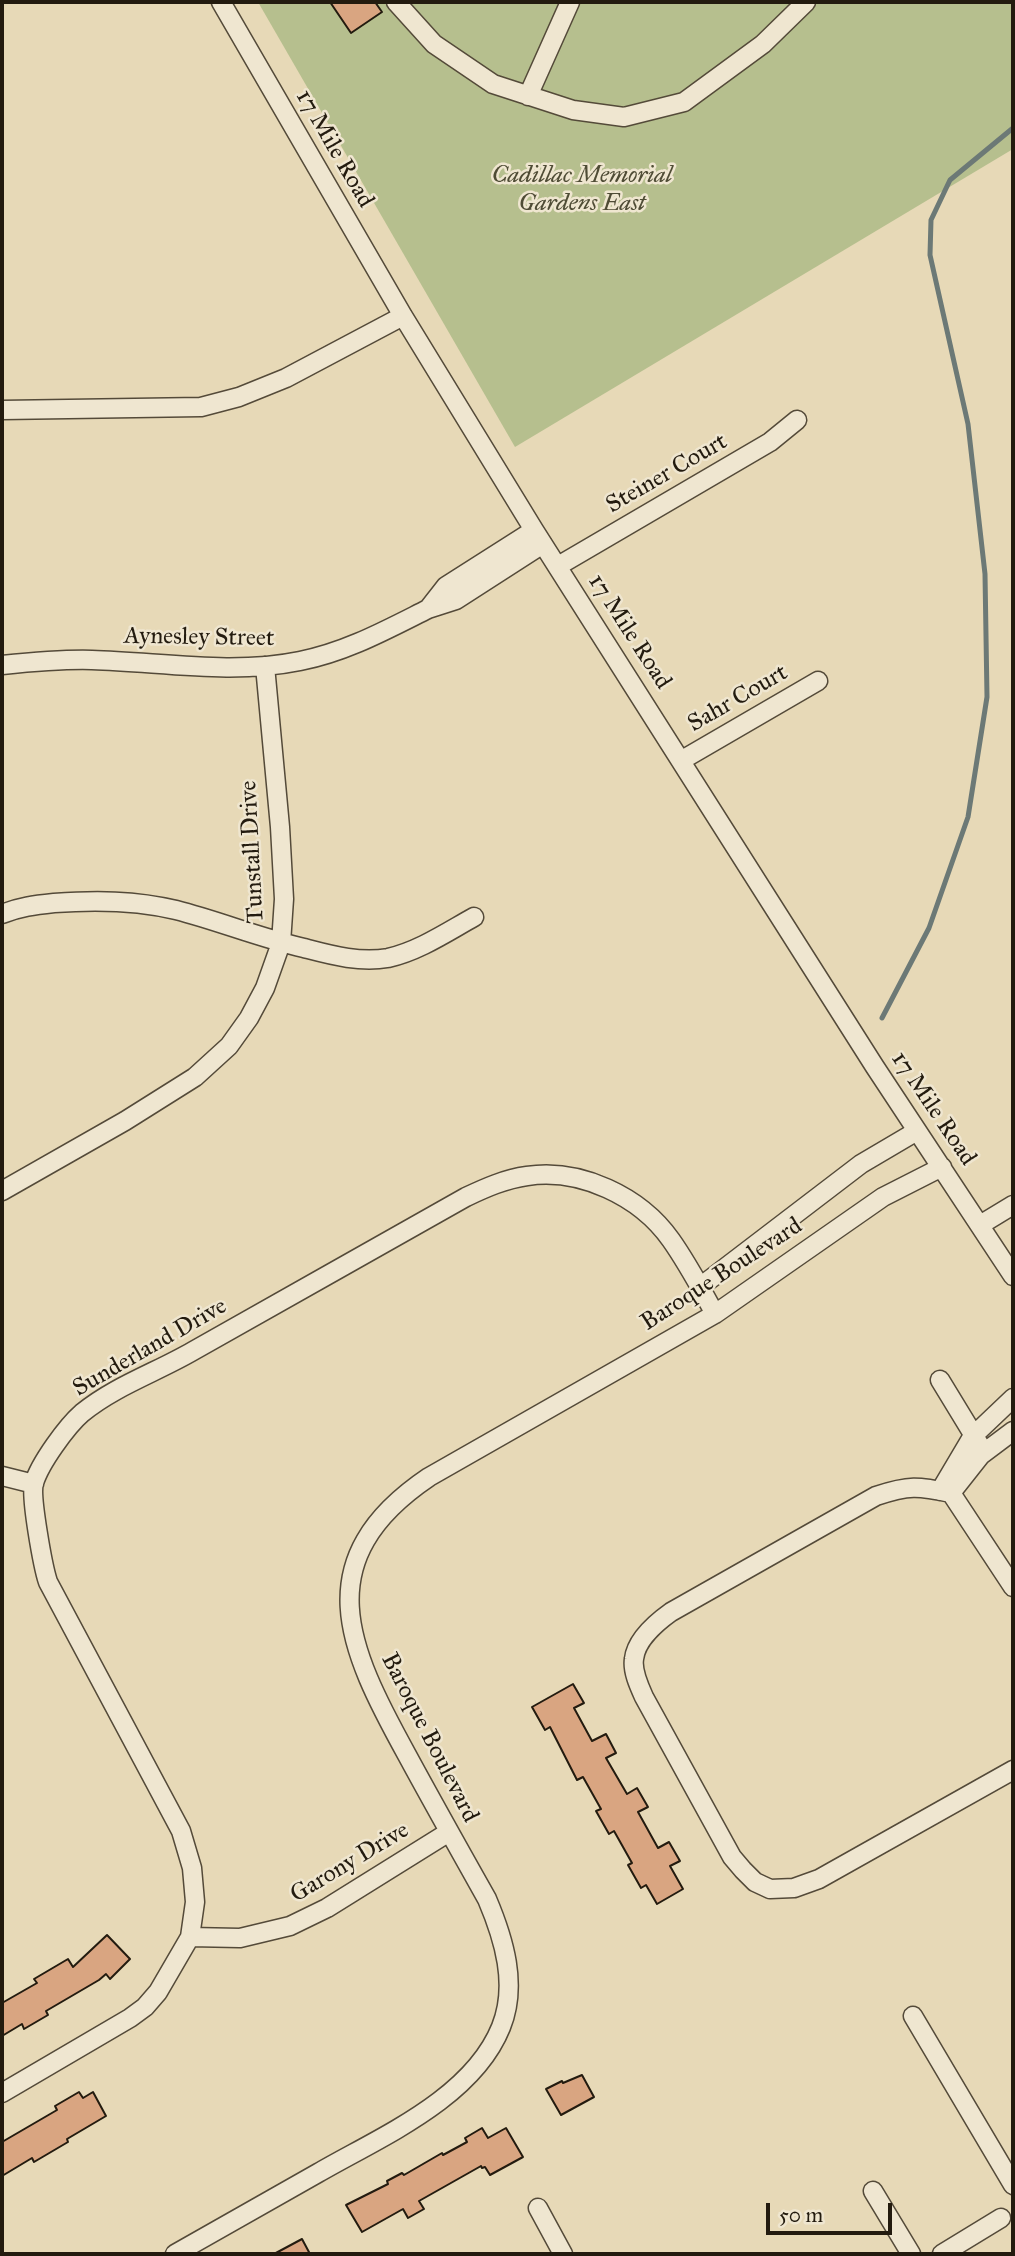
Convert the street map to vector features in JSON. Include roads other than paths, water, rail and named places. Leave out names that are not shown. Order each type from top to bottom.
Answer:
[{"type":"street","name":"17 Mile Road","points":[[221,2],[403,316],[539,537],[917,1131],[1013,1276]]},
{"type":"street","points":[[396,2],[434,44],[494,84],[573,110],[624,117],[684,102],[764,44],[806,2]]},
{"type":"street","points":[[528,96],[570,2]]},
{"type":"street","points":[[2,410],[201,407],[239,397],[286,378],[403,316]]},
{"type":"street","name":"Steiner Court","points":[[558,566],[771,442],[797,420]]},
{"type":"street","name":"Aynesley Street","points":[[2,665],[92,660],[168,666],[265,666],[299,662],[359,644],[428,609],[456,600],[539,537]]},
{"type":"street","name":"Tunstall Drive","points":[[2,1191],[125,1121],[195,1077],[229,1046],[250,1018],[265,988],[281,943],[284,899],[265,666]]},
{"type":"street","name":"Sahr Court","points":[[682,760],[818,681]]},
{"type":"street","points":[[2,914],[32,904],[78,900],[116,901],[175,910],[281,943],[360,960],[387,958],[427,944],[474,917]]},
{"type":"street","name":"Baroque Boulevard","points":[[700,1287],[861,1164],[917,1131]]},
{"type":"street","name":"Baroque Boulevard","points":[[175,2254],[415,2117],[454,2090],[479,2065],[496,2039],[502,2024],[508,1973],[505,1943],[487,1899],[374,1696],[354,1642],[349,1594],[353,1572],[365,1542],[392,1507],[429,1477],[715,1314],[883,1197],[942,1167]]},
{"type":"street","name":"Sunderland Drive","points":[[34,1484],[51,1451],[67,1428],[81,1413],[109,1394],[164,1367],[466,1197],[495,1184],[527,1176],[555,1175],[592,1182],[633,1203],[652,1218],[670,1239],[715,1314]]},
{"type":"street","points":[[980,1225],[1013,1205]]},
{"type":"street","points":[[940,1380],[984,1453]]},
{"type":"street","points":[[946,1492],[974,1435],[1013,1398]]},
{"type":"street","points":[[946,1492],[984,1453],[1013,1431]]},
{"type":"street","points":[[2,1476],[34,1484],[43,1567],[48,1582],[181,1831],[192,1868],[195,1902],[190,1937],[158,1992],[145,2007],[73,2053],[2,2093]]},
{"type":"street","points":[[1013,1587],[946,1492],[910,1486],[876,1496],[662,1619],[642,1641],[634,1658],[635,1673],[644,1697],[732,1857],[755,1882],[770,1889],[794,1888],[818,1879],[1013,1770]]},
{"type":"street","name":"Garony Drive","points":[[190,1937],[240,1938],[290,1926],[327,1908],[449,1832]]},
{"type":"street","points":[[912,2016],[1013,2185]]},
{"type":"street","points":[[873,2191],[911,2254]]},
{"type":"street","points":[[538,2208],[563,2254]]},
{"type":"street","points":[[942,2254],[1001,2218]]},
{"type":"waterway","points":[[882,1018],[929,928],[968,817],[987,697],[985,574],[968,424],[930,255],[931,220],[950,180],[1013,128]]},
{"type":"park label","name":"Cadillac Memorial Gardens East","points":[[582,190]]}]
